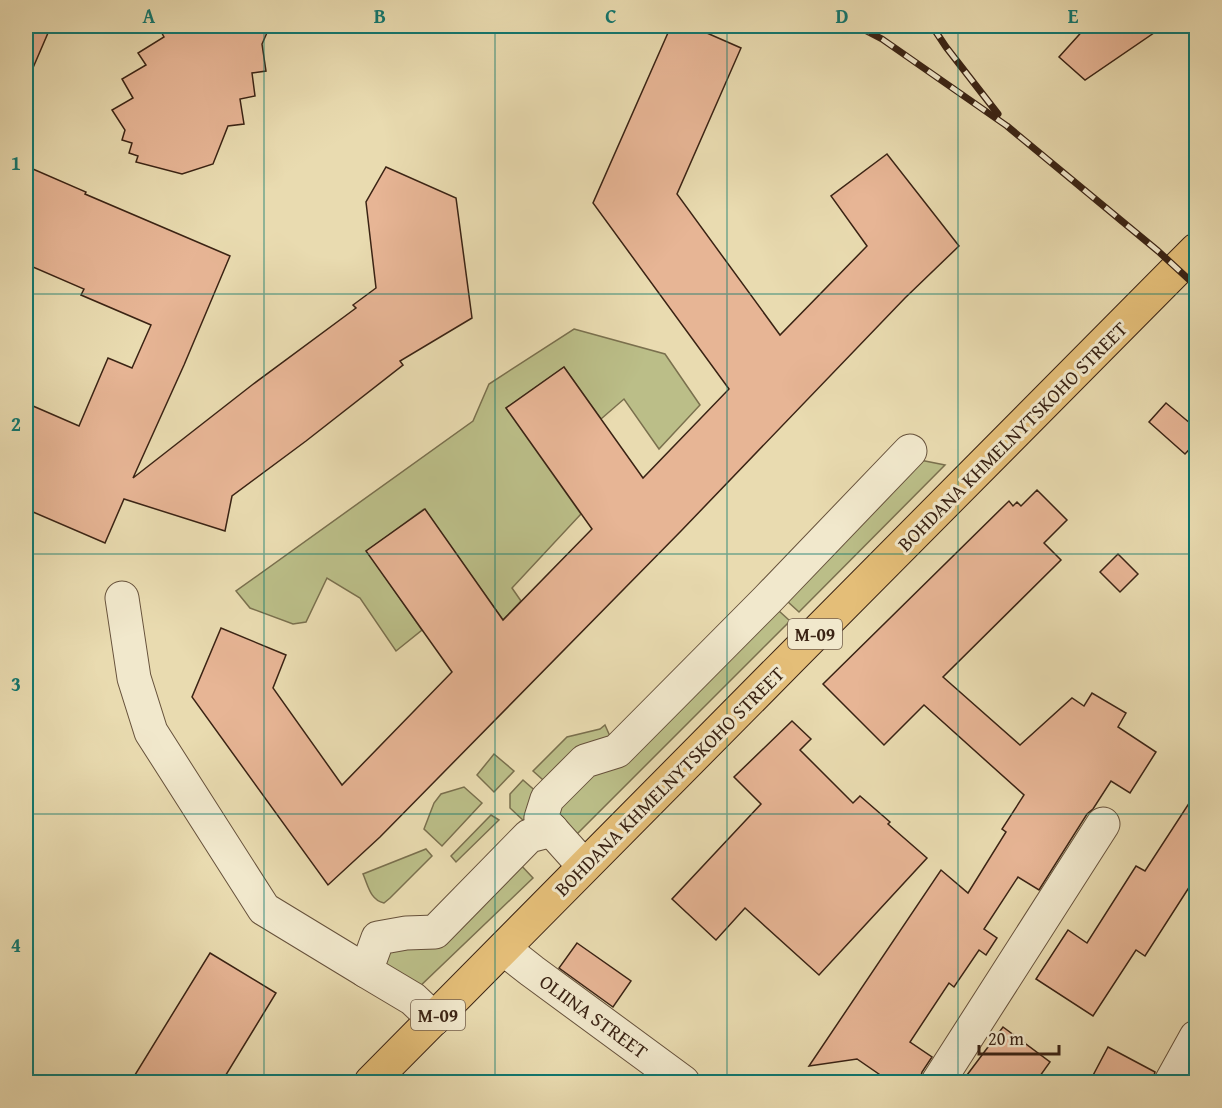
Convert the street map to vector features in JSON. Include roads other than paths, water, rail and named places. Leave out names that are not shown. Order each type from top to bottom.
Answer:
[{"type":"main road","name":"BOHDANA KHMELNYTSKOHO STREET","points":[[371,1083],[1197,250]]},
{"type":"street","points":[[584,866],[541,818],[548,799],[585,761],[617,751],[767,600],[910,451]]},
{"type":"street","points":[[122,598],[134,678],[151,732],[264,909],[413,999],[434,1019]]},
{"type":"street","points":[[938,1083],[1103,824]]},
{"type":"street","points":[[366,971],[378,938],[406,933],[435,932],[529,836],[552,830]]},
{"type":"street","name":"OLIINA STREET","points":[[504,949],[683,1083]]},
{"type":"street","points":[[1171,1083],[1197,1037]]},
{"type":"railway","points":[[857,26],[882,39],[1007,126],[1158,251],[1196,286]]},
{"type":"railway","points":[[932,26],[998,114]]}]
